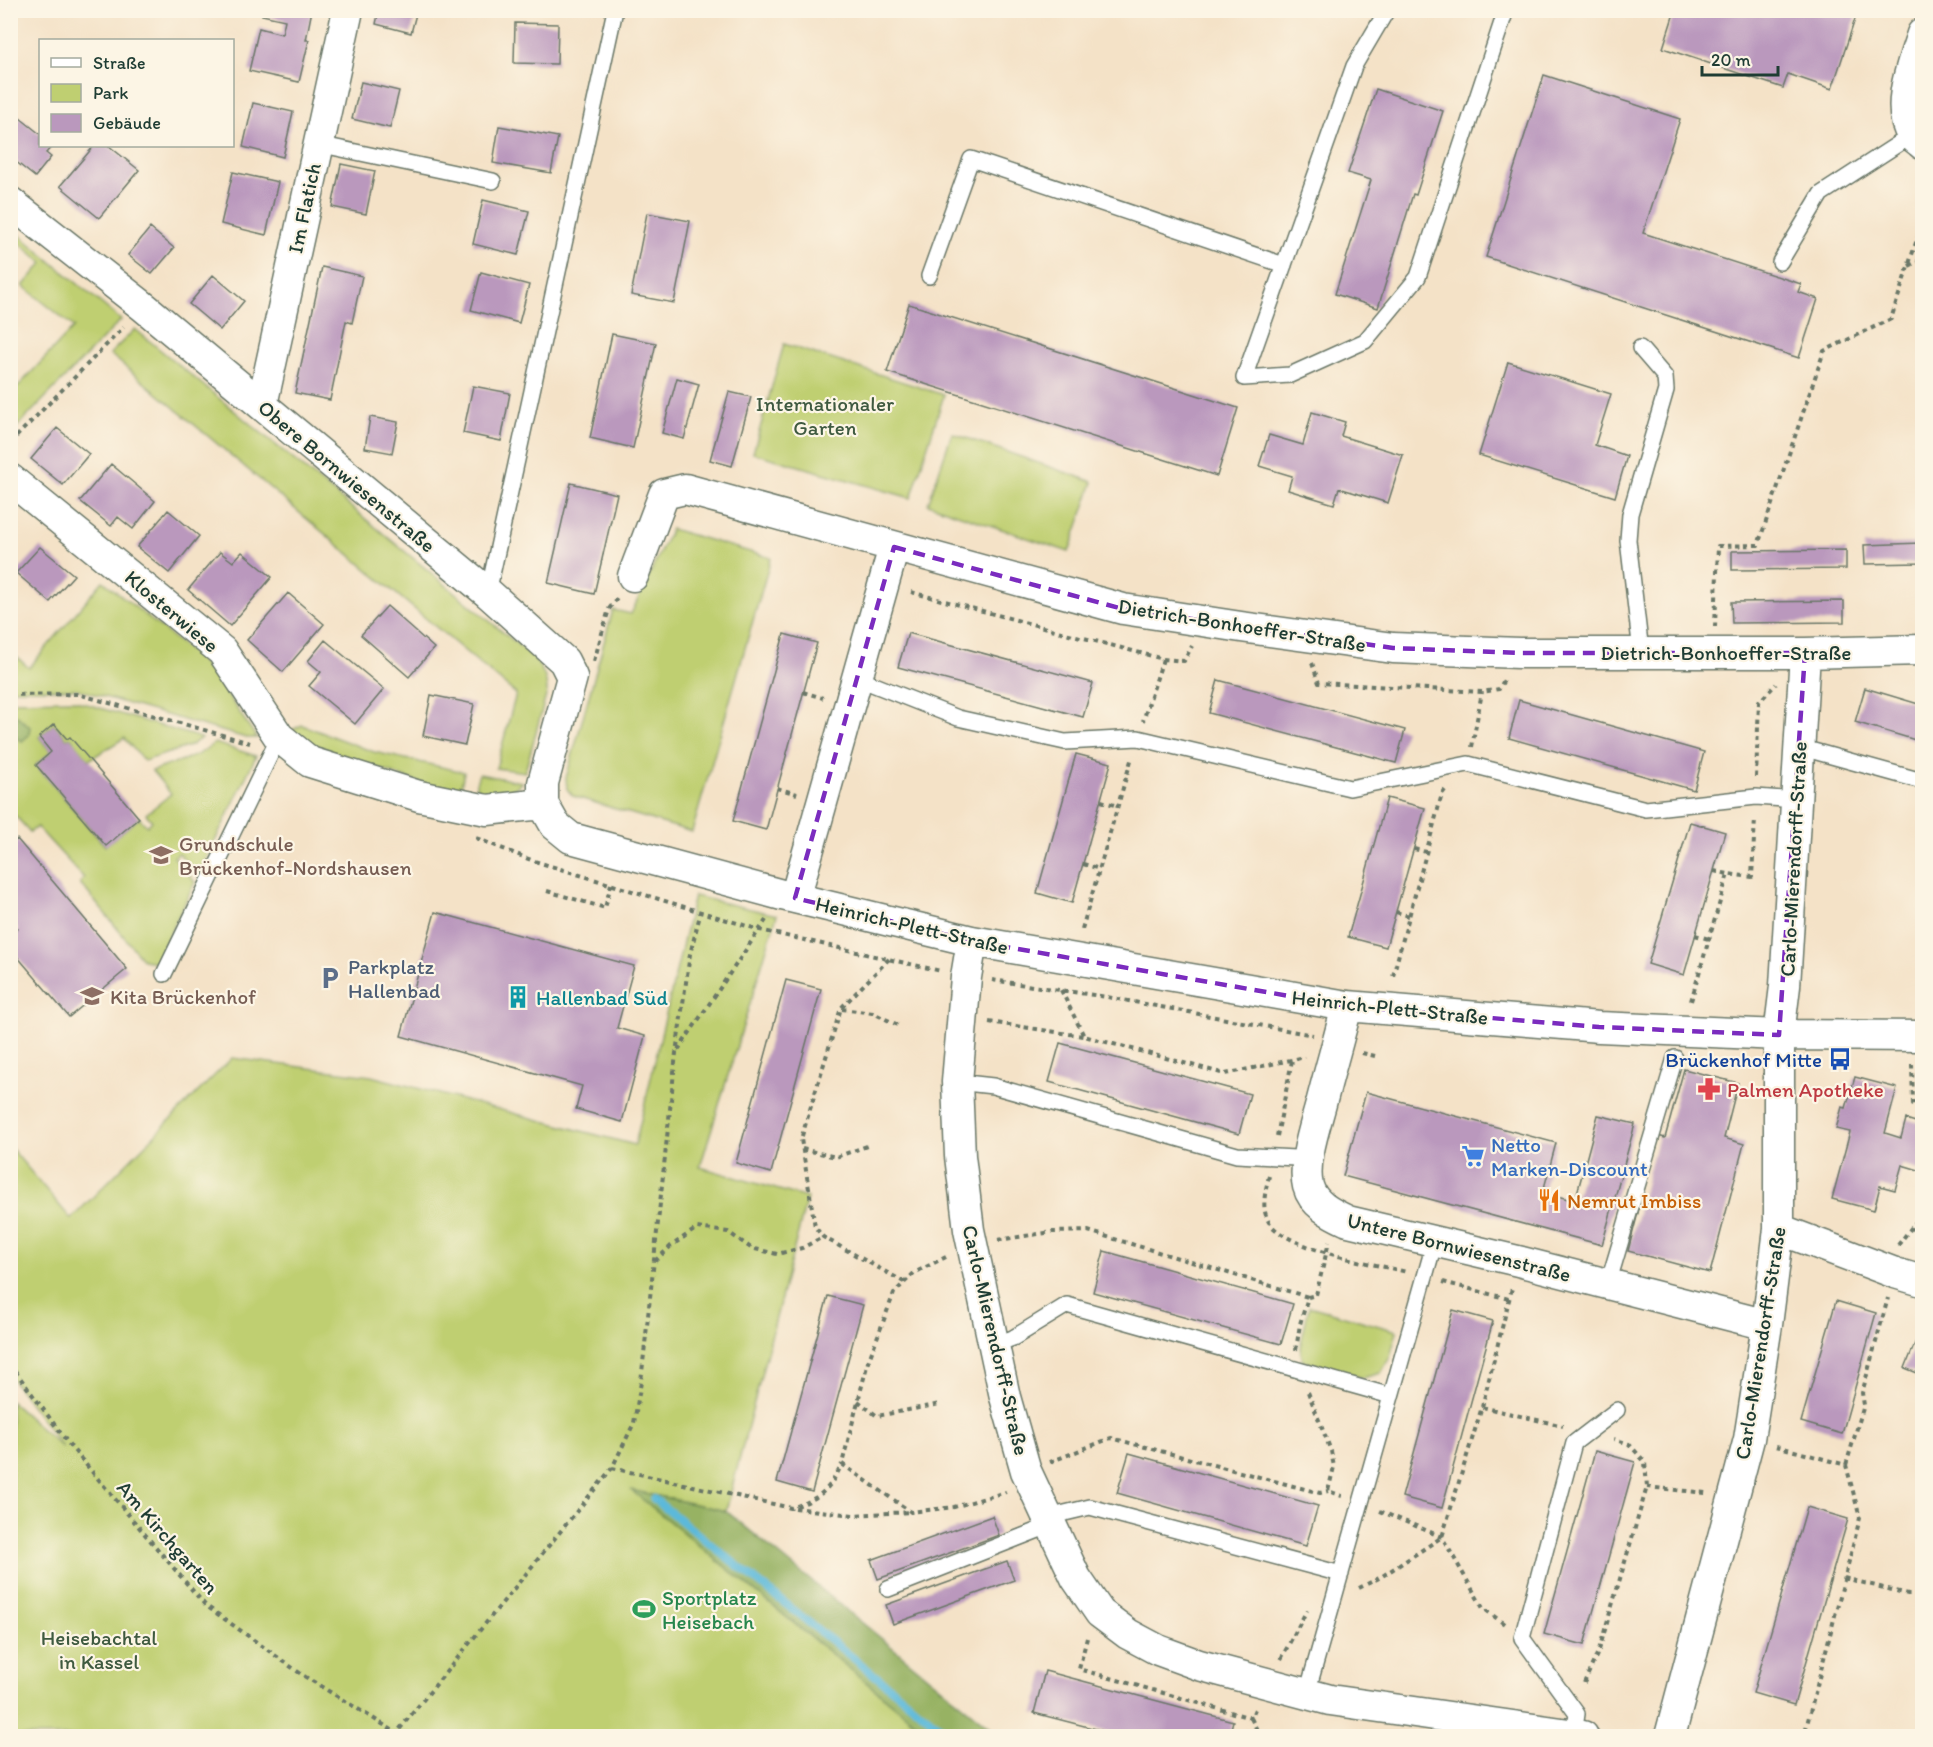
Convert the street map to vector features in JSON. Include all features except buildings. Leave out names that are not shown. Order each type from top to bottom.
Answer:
[{"type":"street","name":"Im Flatich","points":[[262,405],[348,10]]},
{"type":"street","points":[[1917,140],[1904,111],[1908,85],[1923,34]]},
{"type":"street","name":"Obere Bornwiesenstraße","points":[[10,202],[144,307],[488,593],[564,661],[572,677]]},
{"type":"street","name":"Klosterwiese","points":[[10,479],[222,651],[279,737],[310,762],[419,796],[487,810],[543,804]]},
{"type":"street","name":"Dietrich-Bonhoeffer-Straße","points":[[633,576],[664,494],[685,489],[1123,609],[1393,648],[1519,653],[1805,653],[1923,650]]},
{"type":"street","name":"Heinrich-Plett-Straße","points":[[789,897],[857,678],[894,547]]},
{"type":"street","name":"Carlo-Mierendorff-Straße","points":[[1670,1737],[1749,1438],[1779,1229],[1779,1035],[1785,986],[1805,653]]},
{"type":"street","points":[[543,804],[543,783],[572,677]]},
{"type":"street","name":"Heinrich-Plett-Straße","points":[[543,804],[555,825],[572,838],[789,897],[972,941],[1347,1006],[1599,1027],[1779,1035],[1917,1036]]},
{"type":"street","name":"Carlo-Mierendorff-Straße","points":[[972,941],[966,977],[957,1082],[960,1156],[969,1230],[1005,1397],[1026,1471],[1076,1578],[1100,1613],[1128,1634],[1158,1650],[1199,1665],[1330,1700],[1579,1736]]},
{"type":"street","name":"Untere Bornwiesenstraße","points":[[1347,1006],[1308,1161],[1308,1187],[1327,1211],[1348,1221],[1767,1324]]},
{"type":"street","points":[[1779,1229],[1899,1274]]},
{"type":"lane","points":[[488,593],[615,10]]},
{"type":"lane","points":[[1387,10],[1354,66],[1244,378],[1290,375],[1365,341],[1419,278],[1506,10]]},
{"type":"lane","points":[[1780,262],[1821,194],[1917,140]]},
{"type":"lane","points":[[318,144],[493,181]]},
{"type":"lane","points":[[929,276],[971,159],[1284,265]]},
{"type":"lane","points":[[1640,348],[1665,377],[1666,390],[1630,514],[1628,532],[1641,652]]},
{"type":"lane","points":[[857,678],[958,718],[1065,742],[1138,738],[1350,788],[1468,764],[1646,808],[1755,797],[1796,800]]},
{"type":"lane","points":[[164,974],[279,737]]},
{"type":"lane","points":[[1799,747],[1923,781]]},
{"type":"lane","points":[[1608,1284],[1675,1058]]},
{"type":"lane","points":[[957,1082],[993,1086],[1237,1155],[1295,1158],[1308,1161]]},
{"type":"lane","points":[[1307,1694],[1435,1241]]},
{"type":"lane","points":[[994,1345],[1013,1338],[1067,1305],[1391,1396]]},
{"type":"lane","points":[[1579,1736],[1577,1714],[1522,1638],[1574,1443],[1617,1410]]},
{"type":"lane","points":[[888,1589],[1049,1521],[1090,1507],[1341,1574]]},
{"type":"path","points":[[1714,652],[1718,546],[1758,545],[1824,351],[1891,319],[1923,224]]},
{"type":"path","points":[[1909,266],[1923,259]]},
{"type":"path","points":[[10,442],[144,307]]},
{"type":"path","points":[[572,677],[593,666],[609,609],[633,576]]},
{"type":"path","points":[[883,584],[1162,659],[1082,929]]},
{"type":"path","points":[[1303,635],[1318,683],[1482,692],[1468,764],[1442,794],[1393,976]]},
{"type":"path","points":[[1714,871],[1752,877],[1759,702],[1805,653]]},
{"type":"path","points":[[10,695],[78,694],[254,744],[279,737]]},
{"type":"path","points":[[1101,801],[1118,806]]},
{"type":"path","points":[[1414,849],[1426,852]]},
{"type":"path","points":[[1083,864],[1100,869]]},
{"type":"path","points":[[1691,1001],[1728,874]]},
{"type":"path","points":[[547,891],[605,908],[611,884]]},
{"type":"path","points":[[676,1053],[789,897]]},
{"type":"path","points":[[396,1735],[612,1468],[634,1423],[655,1261],[676,1053],[690,954],[701,911]]},
{"type":"path","points":[[1396,912],[1409,916]]},
{"type":"path","points":[[1695,935],[1709,939]]},
{"type":"path","points":[[889,959],[841,1008],[801,1139],[814,1227],[823,1237],[904,1282]]},
{"type":"path","points":[[1061,990],[1084,1036]]},
{"type":"path","points":[[841,1008],[873,1013],[900,1026]]},
{"type":"path","points":[[963,1018],[1084,1036],[1225,1074],[1292,1061],[1310,1055]]},
{"type":"path","points":[[1917,1036],[1913,1104],[1923,1108]]},
{"type":"path","points":[[802,1149],[836,1157],[867,1146]]},
{"type":"path","points":[[1804,1737],[1860,1518],[1846,1465],[1864,1404],[1862,1393],[1899,1274],[1923,1214]]},
{"type":"path","points":[[655,1261],[671,1246],[697,1228],[728,1232],[751,1248],[777,1254],[802,1248],[823,1237]]},
{"type":"path","points":[[1306,1612],[1381,1577],[1442,1537],[1482,1407],[1518,1261]]},
{"type":"path","name":"Am Kirchgarten","points":[[10,1364],[71,1447],[205,1605],[304,1676],[396,1735]]},
{"type":"path","points":[[858,1401],[878,1416],[940,1404]]},
{"type":"path","points":[[1482,1407],[1629,1444],[1646,1462],[1647,1487],[1599,1650],[1584,1683],[1585,1694]]},
{"type":"path","points":[[1026,1471],[1112,1438],[1320,1493],[1328,1491]]},
{"type":"path","points":[[1749,1438],[1846,1465]]},
{"type":"path","points":[[791,1508],[811,1501],[832,1483],[842,1464]]},
{"type":"path","points":[[612,1468],[791,1508],[853,1515],[911,1512]]},
{"type":"path","points":[[1647,1487],[1735,1496]]},
{"type":"path","points":[[1343,1496],[1442,1537],[1484,1608],[1522,1638]]},
{"type":"path","points":[[1844,1578],[1908,1593],[1923,1594]]},
{"type":"path","points":[[1575,1677],[1584,1683]]},
{"type":"path","points":[[1251,1718],[1260,1737]]},
{"type":"highlighted area","points":[[894,547],[1123,609],[1393,648],[1519,653],[1805,653],[1779,1035],[1599,1027],[1347,1006],[972,941],[795,898]]},
{"type":"green space","points":[[11,228],[121,320],[11,433],[11,394],[74,327],[23,286],[43,263],[11,236]]},
{"type":"green space","points":[[135,329],[533,657],[543,673],[547,692],[525,772],[496,768],[516,694],[110,354]]},
{"type":"green space","name":"Internationaler Garten","points":[[784,344],[944,395],[911,498],[753,453]]},
{"type":"green space","points":[[952,433],[1093,482],[1069,552],[928,504]]},
{"type":"green space","points":[[671,529],[771,558],[692,832],[573,796],[567,789],[566,778],[613,610],[631,614]]},
{"type":"green space","points":[[103,581],[211,671],[257,738],[246,738],[77,689],[11,689],[11,652],[29,668]]},
{"type":"green space","points":[[73,700],[201,738],[190,746],[144,761],[124,738],[89,760],[70,737],[67,739],[54,724],[39,737],[51,752],[36,765],[105,846],[139,818],[147,826],[152,821],[146,814],[171,794],[152,771],[197,755],[215,743],[256,756],[198,876],[179,853],[174,857],[195,882],[156,962],[143,960],[80,883],[84,878],[37,827],[30,832],[11,811],[11,701]]},
{"type":"green space","points":[[10,714],[16,715],[30,727],[29,735],[22,741],[11,735]]},
{"type":"green space","points":[[302,725],[374,752],[464,772],[459,796],[300,739],[292,730]]},
{"type":"green space","points":[[479,774],[522,782],[506,794],[483,795],[476,793]]},
{"type":"green space","name":"Heisebachtal in Kassel","points":[[694,896],[777,915],[700,1167],[807,1198],[726,1511],[633,1491],[932,1736],[11,1736],[11,1402],[63,1448],[11,1378],[10,1147],[71,1219],[232,1058],[371,1076],[635,1145]]},
{"type":"green space","points":[[1309,1306],[1397,1331],[1390,1357],[1381,1373],[1362,1378],[1303,1361],[1300,1348]]},
{"type":"green space","points":[[631,1490],[726,1511],[1000,1736],[932,1736]]},
{"type":"waterway","points":[[654,1499],[951,1736]]},
{"type":"place","name":"Grundschule Brückenhof-Nordshausen","points":[[161,855]]},
{"type":"place","name":"Parkplatz Hallenbad","points":[[330,978]]},
{"type":"place","name":"Kita Brückenhof","points":[[92,996]]},
{"type":"place","name":"Hallenbad Süd","points":[[518,997]]},
{"type":"place","name":"Brückenhof Mitte","points":[[1840,1059]]},
{"type":"place","name":"Palmen Apotheke","points":[[1709,1089]]},
{"type":"place","name":"Netto Marken-Discount","points":[[1473,1156]]},
{"type":"place","name":"Nemrut Imbiss","points":[[1549,1200]]},
{"type":"place","name":"Sportplatz Heisebach","points":[[644,1609]]}]
